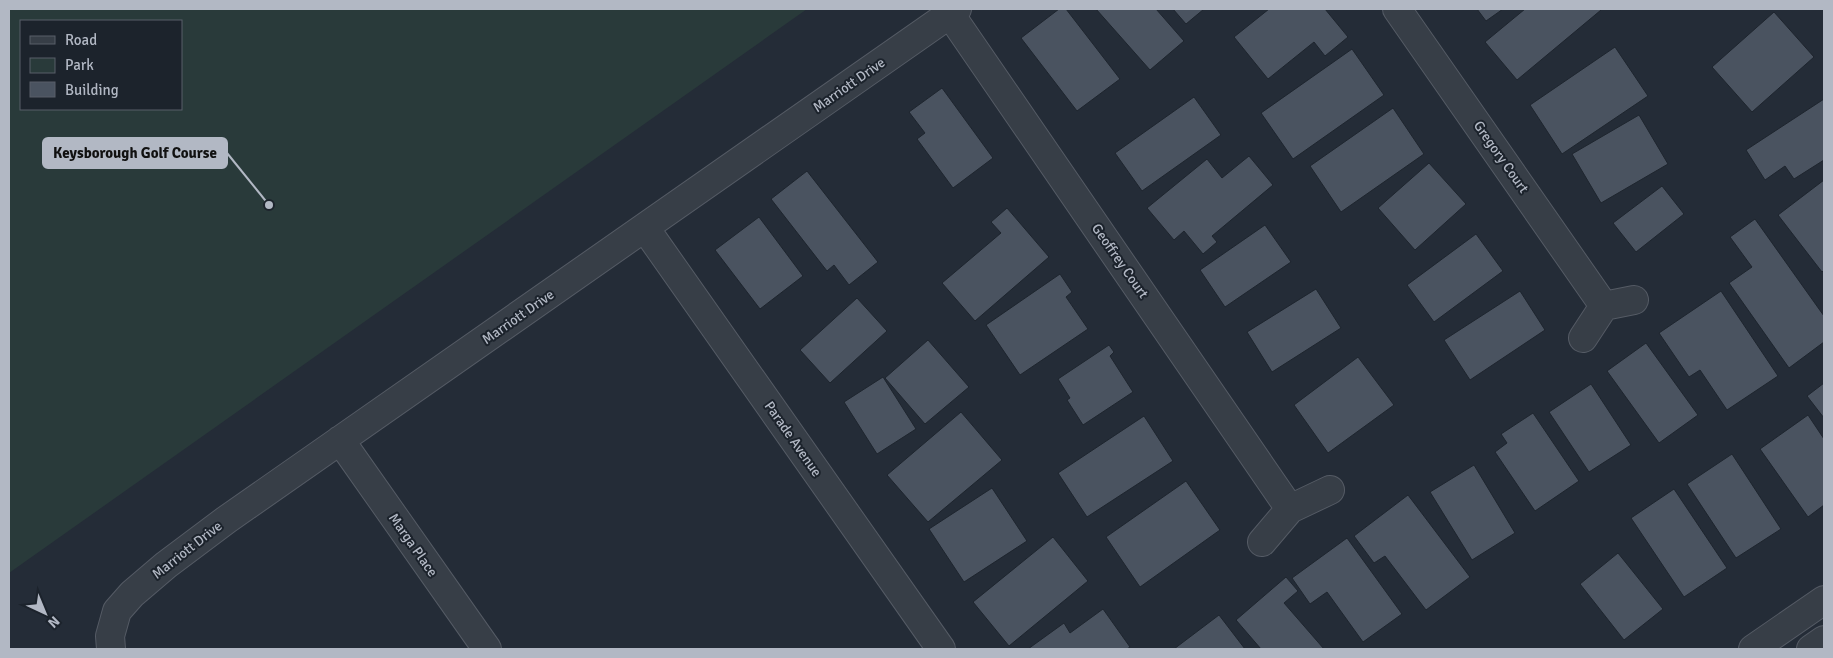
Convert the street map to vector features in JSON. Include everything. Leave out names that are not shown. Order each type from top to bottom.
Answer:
[{"type":"street","name":"Gregory Court","points":[[1397,9],[1604,306]]},
{"type":"street","name":"Marriott Drive","points":[[111,649],[110,636],[117,611],[132,594],[166,565],[226,520],[953,11]]},
{"type":"street","name":"Geoffrey Court","points":[[953,11],[1290,509]]},
{"type":"street","name":"Parade Avenue","points":[[645,228],[941,649]]},
{"type":"street","points":[[1583,338],[1604,306],[1634,300]]},
{"type":"street","name":"Marga Place","points":[[340,440],[487,649]]},
{"type":"street","points":[[1262,542],[1290,509],[1330,490]]},
{"type":"street","points":[[1753,649],[1824,600]]},
{"type":"street","points":[[1811,649],[1824,640]]},
{"type":"green space","points":[[9,9],[807,9],[9,573]]},
{"type":"building","points":[[1059,9],[1066,9],[1120,79],[1077,111],[1021,38]]},
{"type":"building","points":[[1096,9],[1156,9],[1184,41],[1150,70]]},
{"type":"building","points":[[1173,9],[1204,9],[1186,24]]},
{"type":"building","points":[[1269,9],[1325,9],[1348,37],[1325,56],[1314,42],[1268,79],[1234,37]]},
{"type":"building","points":[[1477,9],[1503,9],[1486,21]]},
{"type":"building","points":[[1525,9],[1601,10],[1517,80],[1485,42]]},
{"type":"building","points":[[1774,12],[1814,57],[1752,112],[1712,67]]},
{"type":"building","points":[[1615,47],[1648,96],[1562,154],[1530,105]]},
{"type":"building","points":[[1352,49],[1384,95],[1293,159],[1261,113]]},
{"type":"building","points":[[942,88],[993,158],[953,188],[917,139],[925,133],[909,112]]},
{"type":"building","points":[[1194,97],[1221,135],[1142,191],[1115,153]]},
{"type":"building","points":[[1824,99],[1824,160],[1794,179],[1785,166],[1765,180],[1746,150]]},
{"type":"building","points":[[1393,108],[1424,154],[1341,212],[1310,166]]},
{"type":"building","points":[[1639,115],[1668,164],[1601,203],[1572,154]]},
{"type":"building","points":[[1249,156],[1273,185],[1212,236],[1217,242],[1203,254],[1184,231],[1174,240],[1147,208],[1207,159],[1222,178]]},
{"type":"building","points":[[1429,163],[1466,204],[1415,250],[1378,208]]},
{"type":"building","points":[[807,171],[878,262],[849,285],[834,265],[827,271],[771,199]]},
{"type":"building","points":[[1824,180],[1824,270],[1822,272],[1778,215]]},
{"type":"building","points":[[1662,186],[1684,214],[1636,252],[1613,223]]},
{"type":"building","points":[[1007,208],[1049,257],[975,321],[942,283],[1001,233],[991,222]]},
{"type":"building","points":[[759,217],[803,276],[760,309],[715,250]]},
{"type":"building","points":[[1755,219],[1824,316],[1824,342],[1789,368],[1729,283],[1752,267],[1730,237]]},
{"type":"building","points":[[1265,225],[1291,262],[1225,307],[1200,270]]},
{"type":"building","points":[[1476,234],[1503,271],[1434,322],[1407,285]]},
{"type":"building","points":[[1060,274],[1072,292],[1066,297],[1088,329],[1020,375],[986,325]]},
{"type":"building","points":[[1316,289],[1341,328],[1272,372],[1247,332]]},
{"type":"building","points":[[1520,291],[1545,330],[1470,380],[1444,340]]},
{"type":"building","points":[[1721,291],[1778,376],[1727,410],[1700,370],[1689,377],[1659,333]]},
{"type":"building","points":[[857,298],[887,331],[830,383],[800,350]]},
{"type":"building","points":[[928,340],[969,387],[925,424],[885,378]]},
{"type":"building","points":[[1646,343],[1698,415],[1659,443],[1607,371]]},
{"type":"building","points":[[1109,345],[1114,352],[1110,356],[1133,392],[1083,425],[1067,400],[1070,398],[1058,379]]},
{"type":"building","points":[[1358,357],[1394,405],[1328,453],[1294,405]]},
{"type":"building","points":[[883,377],[916,429],[877,454],[844,402]]},
{"type":"building","points":[[1824,383],[1824,418],[1807,396]]},
{"type":"building","points":[[1591,384],[1631,445],[1589,472],[1549,412]]},
{"type":"building","points":[[961,412],[1002,460],[928,522],[887,475]]},
{"type":"building","points":[[1533,413],[1579,481],[1535,511],[1495,452],[1507,443],[1501,434]]},
{"type":"building","points":[[1808,415],[1824,439],[1824,505],[1808,517],[1760,449]]},
{"type":"building","points":[[1144,416],[1173,461],[1087,517],[1058,473]]},
{"type":"building","points":[[1732,454],[1781,529],[1736,558],[1687,484]]},
{"type":"building","points":[[1474,465],[1515,533],[1472,560],[1430,492]]},
{"type":"building","points":[[1186,481],[1220,530],[1140,587],[1106,537]]},
{"type":"building","points":[[992,488],[1027,541],[964,582],[929,529]]},
{"type":"building","points":[[1674,489],[1727,568],[1684,597],[1631,518]]},
{"type":"building","points":[[1408,495],[1470,577],[1426,610],[1385,556],[1374,563],[1354,536]]},
{"type":"building","points":[[1053,537],[1088,581],[1009,646],[973,602]]},
{"type":"building","points":[[1347,538],[1402,614],[1363,642],[1327,592],[1310,604],[1292,578]]},
{"type":"building","points":[[1618,553],[1663,609],[1624,640],[1580,584]]},
{"type":"building","points":[[1286,577],[1298,591],[1284,603],[1324,649],[1261,649],[1236,620]]},
{"type":"building","points":[[1103,609],[1130,647],[1127,649],[1028,649],[1064,623],[1070,633]]},
{"type":"building","points":[[1219,615],[1245,649],[1174,649]]},
{"type":"place","name":"Keysborough Golf Course","points":[[269,205]]}]
